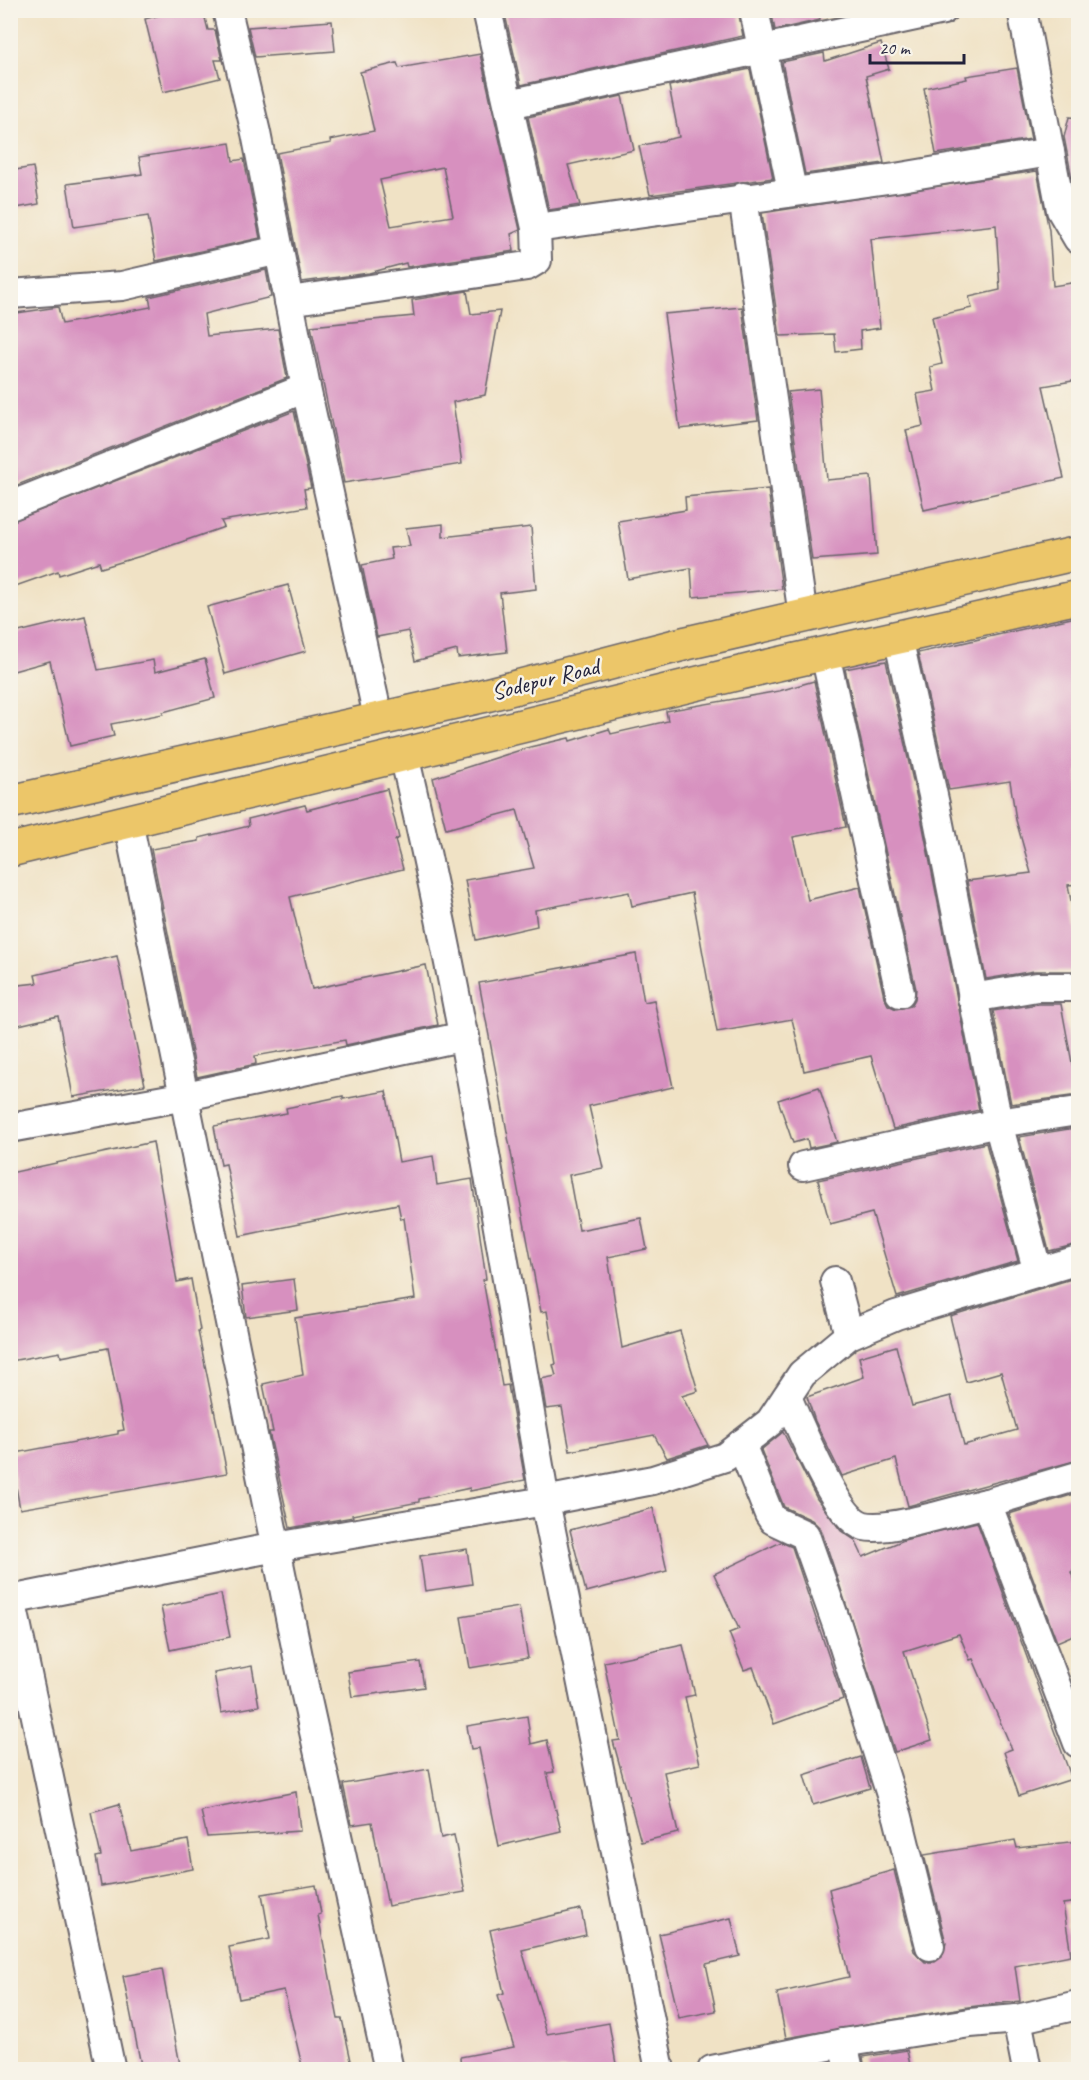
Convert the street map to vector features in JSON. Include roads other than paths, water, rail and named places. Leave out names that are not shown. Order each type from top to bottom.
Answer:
[{"type":"main road","name":"Sodepur Road","points":[[10,802],[378,717],[482,696],[802,616],[1078,553]]},
{"type":"main road","points":[[10,850],[825,654],[1078,597]]},
{"type":"street","points":[[226,10],[256,134],[306,388],[378,717]]},
{"type":"street","points":[[289,301],[527,266],[537,261],[536,228],[487,10]]},
{"type":"street","points":[[754,10],[792,190]]},
{"type":"street","points":[[509,104],[943,10]]},
{"type":"street","points":[[1022,10],[1061,210],[1078,239]]},
{"type":"street","points":[[536,228],[792,190],[895,178],[1050,152]]},
{"type":"street","points":[[742,197],[802,616]]},
{"type":"street","points":[[10,294],[122,286],[279,250]]},
{"type":"street","points":[[10,506],[306,388]]},
{"type":"street","points":[[898,637],[936,809],[998,1123],[1038,1273]]},
{"type":"street","points":[[825,654],[900,993]]},
{"type":"street","points":[[404,755],[433,879],[465,1036],[545,1501],[660,2070]]},
{"type":"street","points":[[128,821],[186,1096],[276,1547],[389,2070]]},
{"type":"street","points":[[972,998],[1037,987],[1078,987]]},
{"type":"street","points":[[10,1128],[186,1096],[465,1036]]},
{"type":"street","points":[[803,1166],[998,1123],[1078,1111]]},
{"type":"street","points":[[111,2070],[11,1598],[276,1547],[653,1480],[725,1457],[770,1422],[802,1374],[849,1335],[896,1315],[1078,1260]]},
{"type":"street","points":[[835,1281],[849,1335]]},
{"type":"street","points":[[787,1397],[831,1491],[844,1511],[863,1526],[884,1527],[987,1503],[1078,1476]]},
{"type":"street","points":[[741,1444],[773,1520],[805,1535],[837,1625],[898,1817],[930,1946]]},
{"type":"street","points":[[987,1503],[1078,1743]]},
{"type":"street","points":[[712,2070],[846,2056],[970,2023],[1017,2019],[1078,2005]]},
{"type":"street","points":[[1017,2019],[1027,2070]]}]
